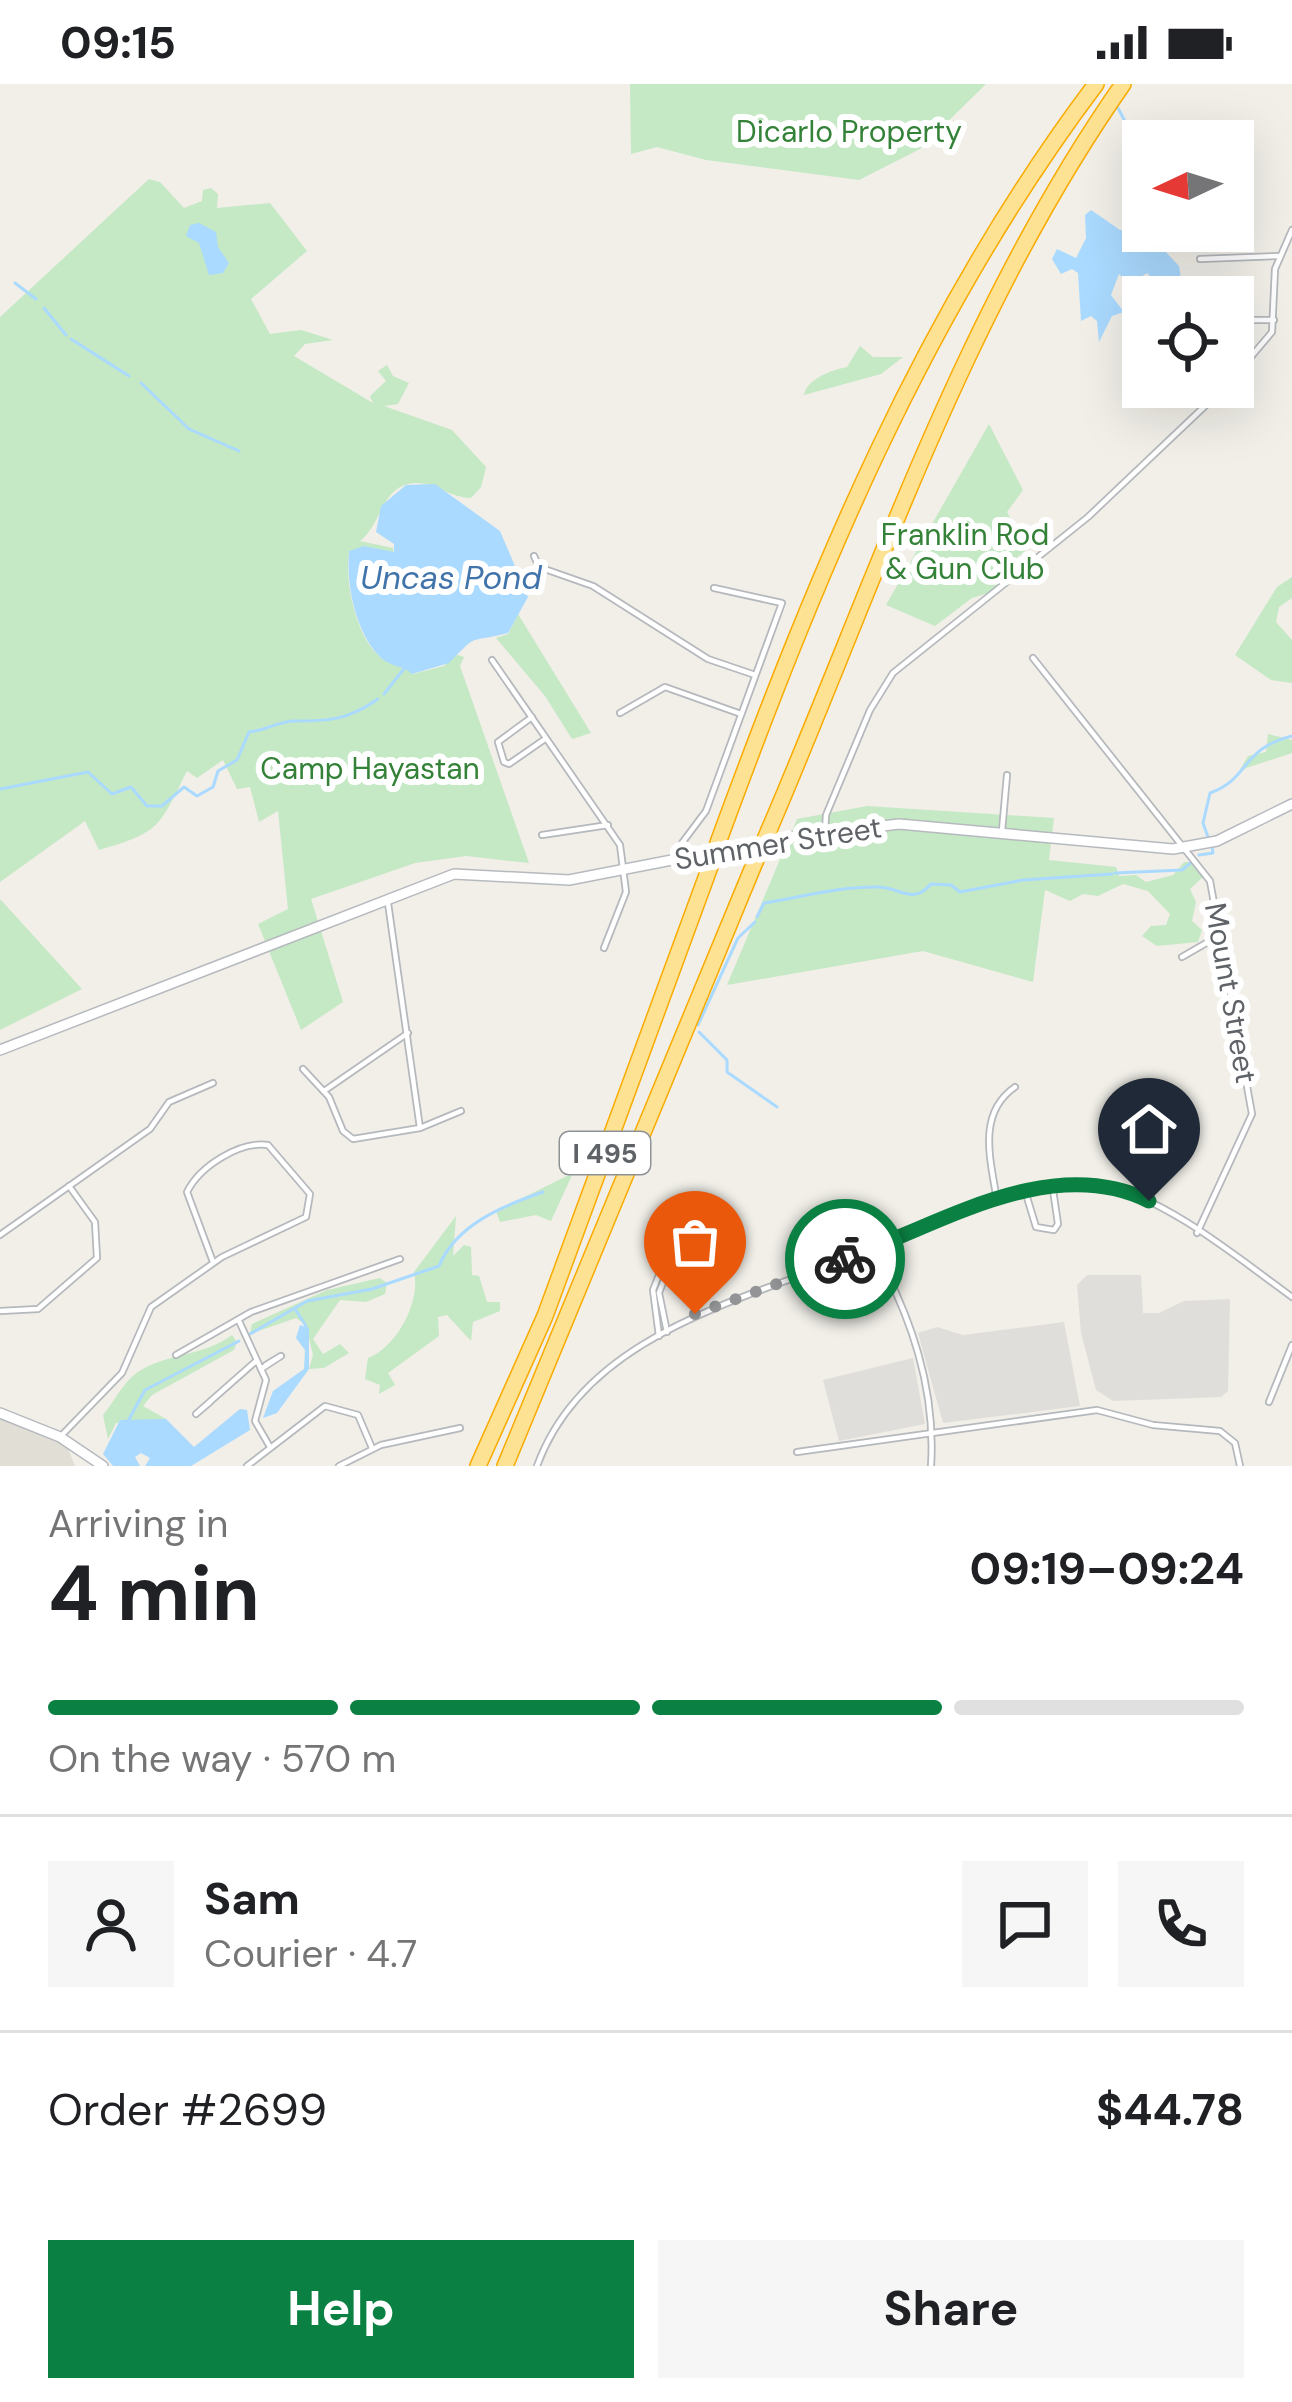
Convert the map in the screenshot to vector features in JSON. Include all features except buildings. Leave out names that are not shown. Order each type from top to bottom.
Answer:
[{"type":"highway","name":"I 495","points":[[478,1466],[545,1316],[816,581],[899,402],[980,258],[1096,84]]},
{"type":"highway","name":"I 495","points":[[507,1461],[985,320],[1066,170],[1123,84]]},
{"type":"main road","name":"Summer Street","points":[[0,1050],[454,874],[551,881],[825,832],[927,824],[1136,848],[1186,848],[1217,841],[1292,804]]},
{"type":"main road","points":[[0,1413],[60,1437],[103,1466]]},
{"type":"street","points":[[1254,355],[1269,338],[1279,256],[1292,230]]},
{"type":"street","points":[[1200,259],[1279,256]]},
{"type":"street","points":[[1254,320],[1274,320]]},
{"type":"street","points":[[825,832],[828,810],[878,694],[904,662],[980,609],[1088,517],[1203,408]]},
{"type":"street","points":[[534,556],[539,567],[593,586],[708,659],[755,675]]},
{"type":"street","points":[[679,858],[680,847],[706,811],[782,603],[713,589]]},
{"type":"street","name":"Mount Street","points":[[1034,658],[1208,876],[1252,1114],[1197,1233]]},
{"type":"street","points":[[492,660],[620,845],[624,901],[604,948]]},
{"type":"street","points":[[620,713],[665,687],[741,714]]},
{"type":"street","points":[[532,716],[498,742],[506,764],[548,738]]},
{"type":"street","points":[[1002,831],[1007,775]]},
{"type":"street","points":[[542,835],[608,825]]},
{"type":"street","points":[[387,898],[420,1129]]},
{"type":"street","points":[[1182,957],[1220,935]]},
{"type":"street","points":[[324,1091],[408,1034]]},
{"type":"street","points":[[303,1069],[324,1091],[343,1131],[353,1139],[420,1129],[461,1111]]},
{"type":"street","points":[[0,1235],[150,1129],[170,1102],[213,1083]]},
{"type":"street","points":[[997,1201],[989,1125],[1003,1095],[1015,1087]]},
{"type":"street","points":[[60,1437],[122,1373],[147,1311],[213,1262],[292,1228],[309,1211],[310,1194],[268,1144],[251,1143],[236,1150],[193,1180],[187,1192],[213,1262]]},
{"type":"street","points":[[537,1466],[558,1422],[585,1390],[710,1306],[873,1247],[934,1218],[1026,1194],[1090,1184],[1124,1191],[1292,1297]]},
{"type":"street","points":[[0,1311],[38,1309],[97,1258],[94,1222],[69,1186]]},
{"type":"street","points":[[1026,1194],[1036,1227],[1054,1230],[1058,1224],[1053,1189]]},
{"type":"street","points":[[659,1336],[653,1290],[674,1246],[659,1293],[667,1331]]},
{"type":"street","points":[[873,1247],[919,1351],[934,1431],[931,1466]]},
{"type":"street","points":[[176,1355],[239,1319],[400,1259]]},
{"type":"street","points":[[239,1319],[256,1361],[264,1367],[266,1389],[255,1421],[270,1447]]},
{"type":"street","points":[[1269,1402],[1292,1345]]},
{"type":"street","points":[[209,1402],[256,1361]]},
{"type":"street","points":[[247,1466],[309,1413],[329,1406],[358,1415],[372,1448]]},
{"type":"street","points":[[796,1452],[865,1446],[1080,1410],[1107,1412],[1144,1424],[1220,1431],[1235,1443],[1240,1466]]},
{"type":"street","points":[[340,1466],[372,1448],[460,1428]]},
{"type":"shaded area","points":[[1087,1275],[1141,1275],[1143,1313],[1159,1313],[1184,1301],[1230,1299],[1228,1391],[1221,1397],[1113,1401],[1096,1390],[1081,1333],[1077,1285]]},
{"type":"shaded area","points":[[1064,1322],[1080,1406],[943,1423],[918,1333],[937,1327],[963,1335]]},
{"type":"shaded area","points":[[913,1358],[925,1424],[839,1441],[823,1380]]},
{"type":"shaded area","points":[[0,1418],[67,1446],[75,1466],[0,1466]]},
{"type":"green space","name":"Dicarlo Property","points":[[630,84],[986,84],[920,149],[859,180],[706,160],[657,147],[631,154]]},
{"type":"green space","name":"Camp Hayastan","points":[[149,179],[160,182],[184,208],[202,201],[203,190],[211,188],[218,194],[217,208],[270,203],[307,251],[251,299],[270,334],[301,330],[333,340],[305,344],[294,356],[373,403],[370,396],[386,381],[378,371],[387,365],[393,376],[409,383],[398,404],[384,406],[452,430],[486,467],[481,487],[471,498],[416,483],[396,490],[360,541],[393,548],[394,555],[349,552],[349,579],[360,627],[386,661],[413,674],[444,666],[455,654],[464,657],[460,666],[529,863],[466,856],[415,863],[311,899],[343,1002],[301,1030],[258,924],[288,909],[278,811],[259,822],[250,787],[237,789],[223,760],[197,778],[187,771],[163,815],[147,832],[99,850],[85,821],[0,882],[0,317]]},
{"type":"green space","points":[[860,346],[873,357],[903,357],[881,374],[804,395],[815,380],[847,367]]},
{"type":"green space","name":"Franklin Rod & Gun Club","points":[[989,424],[1023,490],[1007,512],[1028,549],[1006,566],[995,591],[972,598],[935,626],[886,605]]},
{"type":"green space","points":[[1292,577],[1292,598],[1279,607],[1276,622],[1292,640],[1292,683],[1271,680],[1235,655],[1277,587]]},
{"type":"green space","points":[[518,614],[591,733],[572,739],[545,696],[496,638],[508,634]]},
{"type":"green space","points":[[1268,734],[1292,740],[1292,753],[1246,768],[1235,778],[1248,756],[1266,752]]},
{"type":"green space","points":[[867,806],[1054,818],[1049,860],[1116,867],[1119,876],[1136,875],[1146,882],[1173,875],[1184,862],[1196,862],[1203,877],[1190,889],[1196,902],[1192,921],[1202,930],[1198,942],[1157,946],[1142,936],[1151,926],[1166,925],[1170,914],[1148,891],[1123,884],[1098,896],[1083,894],[1070,901],[1045,890],[1033,982],[923,951],[727,985],[797,819]]},
{"type":"green space","points":[[0,899],[82,989],[0,1030]]},
{"type":"green space","points":[[573,1173],[551,1221],[536,1215],[500,1222],[496,1211]]},
{"type":"green space","points":[[456,1216],[453,1256],[464,1245],[471,1247],[472,1275],[479,1276],[487,1302],[500,1302],[500,1311],[473,1322],[471,1341],[447,1315],[438,1317],[439,1336],[388,1373],[395,1385],[379,1394],[380,1385],[365,1379],[368,1358],[397,1334],[414,1296],[414,1272]]},
{"type":"green space","points":[[380,1278],[387,1283],[385,1294],[366,1302],[340,1300],[313,1339],[323,1354],[340,1344],[349,1353],[324,1368],[309,1369],[313,1355],[306,1325],[296,1318],[250,1334],[252,1324],[327,1290]]},
{"type":"green space","points":[[232,1335],[237,1342],[234,1350],[152,1395],[143,1406],[166,1419],[116,1423],[108,1439],[103,1415],[135,1374]]},
{"type":"water","points":[[1091,210],[1122,230],[1122,252],[1166,252],[1179,266],[1181,276],[1119,274],[1111,295],[1122,313],[1112,316],[1099,342],[1097,321],[1091,316],[1081,321],[1078,273],[1072,269],[1061,274],[1052,259],[1057,249],[1076,258],[1086,238],[1085,215]]},
{"type":"water","points":[[199,223],[216,232],[218,247],[229,263],[223,273],[209,275],[199,243],[186,236],[190,225]]},
{"type":"water","name":"Uncas Pond","points":[[435,484],[500,531],[528,597],[508,633],[474,640],[449,663],[412,674],[384,660],[365,635],[351,594],[349,551],[364,546],[394,552],[394,544],[376,532],[381,506],[406,485]]},
{"type":"water","points":[[300,1325],[309,1328],[309,1369],[277,1413],[263,1418],[273,1391],[304,1369],[305,1350],[296,1338]]},
{"type":"water","points":[[240,1409],[247,1410],[250,1430],[191,1466],[145,1466],[150,1458],[141,1453],[135,1457],[140,1466],[113,1466],[103,1454],[120,1420],[166,1419],[194,1447]]},
{"type":"waterway","points":[[1118,108],[1124,120]]},
{"type":"waterway","points":[[15,283],[36,299]]},
{"type":"waterway","points":[[44,308],[66,335]]},
{"type":"waterway","points":[[71,339],[129,376]]},
{"type":"waterway","points":[[141,383],[189,429],[239,451]]},
{"type":"waterway","points":[[384,694],[407,665]]},
{"type":"waterway","points":[[0,789],[88,772],[112,794],[131,787],[147,806],[162,806],[184,787],[197,796],[213,787],[218,771],[237,760],[249,732],[290,721],[338,718],[378,699]]},
{"type":"waterway","points":[[1208,837],[1203,823],[1210,793],[1232,780],[1263,748],[1292,736]]},
{"type":"waterway","points":[[1199,855],[1213,853],[1212,846]]},
{"type":"waterway","points":[[1115,873],[1182,870],[1193,861]]},
{"type":"waterway","points":[[757,917],[764,903],[850,888],[879,887],[912,894],[931,884],[951,885],[960,892],[1023,880],[1112,874]]},
{"type":"waterway","points":[[698,1025],[738,938],[755,922]]},
{"type":"waterway","points":[[699,1032],[727,1060],[727,1072],[777,1107]]},
{"type":"waterway","points":[[250,1334],[307,1301],[372,1289],[439,1266],[469,1228],[543,1192]]},
{"type":"waterway","points":[[295,1309],[306,1326]]},
{"type":"waterway","points":[[128,1421],[145,1390],[239,1341]]},
{"type":"way so far","points":[[695,1314],[845,1259]]},
{"type":"route","points":[[845,1259],[934,1218],[1053,1189],[1098,1185],[1149,1201]]}]
